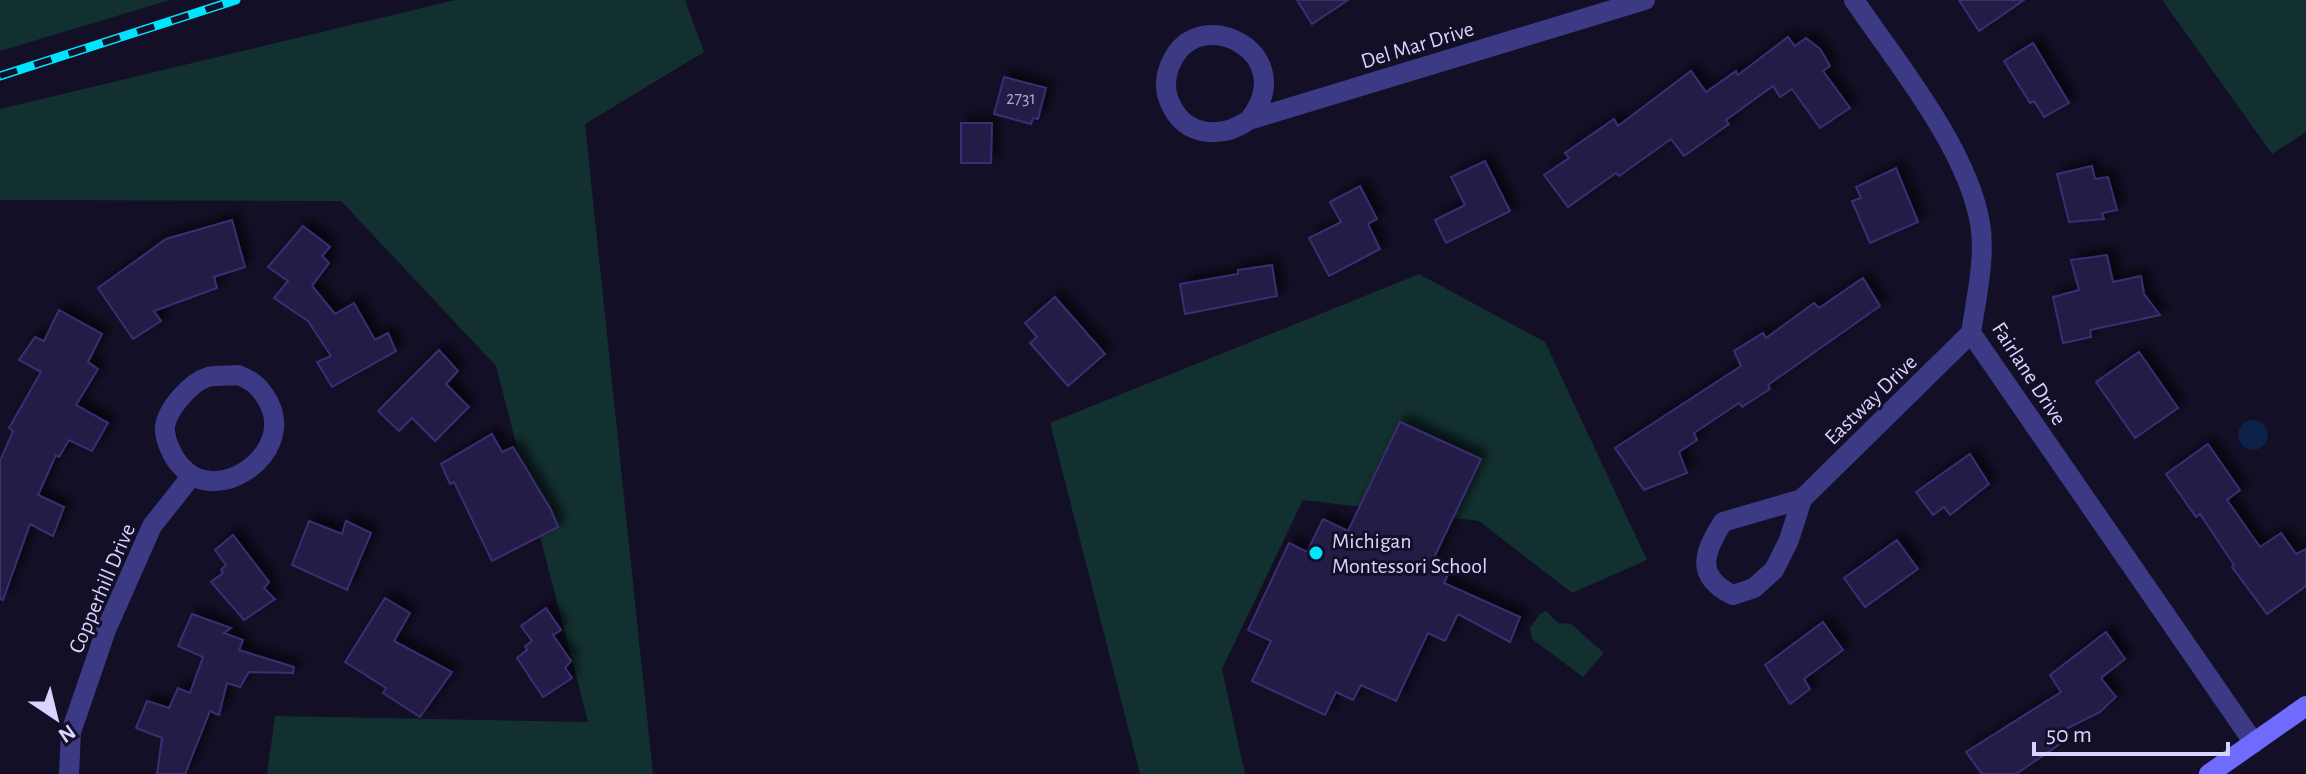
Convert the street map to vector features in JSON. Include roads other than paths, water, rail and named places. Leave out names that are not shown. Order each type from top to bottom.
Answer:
[{"type":"street","name":"Del Mar Drive","points":[[1249,120],[1263,96],[1265,82],[1256,56],[1246,46],[1221,35],[1207,35],[1182,48],[1173,58],[1166,85],[1174,112],[1196,130],[1224,133],[1249,120],[1645,0]]},
{"type":"street","name":"Fairlane Drive","points":[[1854,0],[1950,143],[1970,184],[1980,225],[1980,267],[1971,333],[2254,743]]},
{"type":"street","name":"Eastway Drive","points":[[1802,499],[1723,522],[1707,547],[1706,564],[1719,588],[1733,595],[1754,588],[1774,570],[1789,540],[1802,499],[1971,333]]},
{"type":"street","points":[[238,375],[254,381],[273,411],[273,440],[266,453],[246,471],[224,480],[190,478],[177,462],[169,443],[165,427],[170,415],[185,393],[206,378],[238,375]]},
{"type":"street","name":"Copperhill Drive","points":[[69,774],[71,732],[106,630],[152,526],[190,478]]},
{"type":"street","points":[[2209,774],[2306,706]]},
{"type":"water","points":[[2253,420],[2264,424],[2268,435],[2264,446],[2253,450],[2242,446],[2238,435],[2242,424]]},
{"type":"railway","points":[[0,76],[236,0]]},
{"type":"place","name":"Michigan Montessori School","points":[[1316,553]]}]
